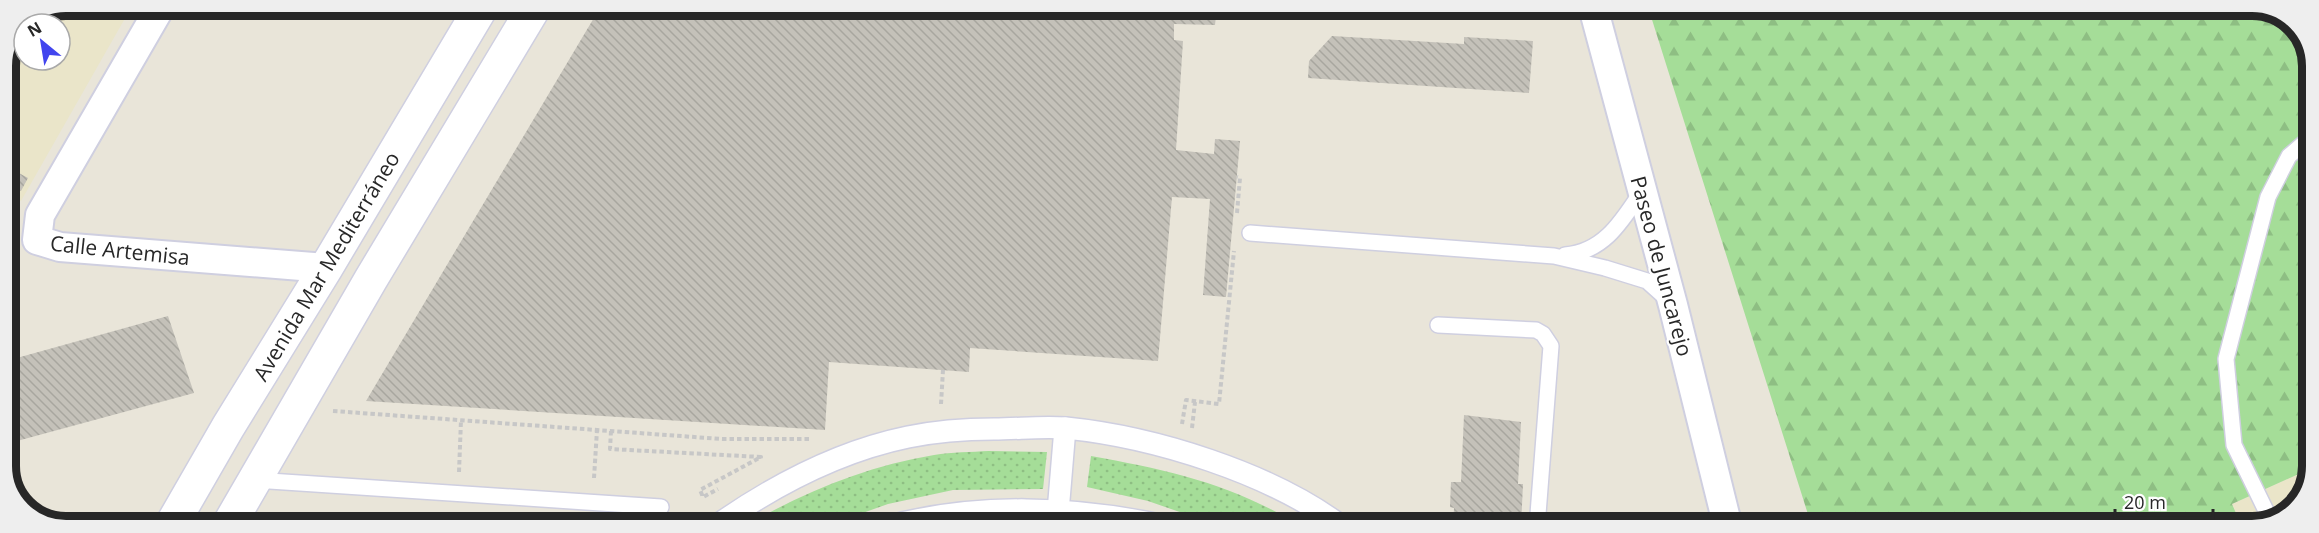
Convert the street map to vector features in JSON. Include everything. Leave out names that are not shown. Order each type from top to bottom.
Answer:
[{"type":"street","name":"Calle Artemisa","points":[[155,16],[40,216],[37,240],[60,247],[326,268]]},
{"type":"street","name":"Avenida Mar Mediterráneo","points":[[177,516],[476,16]]},
{"type":"street","points":[[234,516],[371,279],[529,16]]},
{"type":"street","name":"Paseo de Juncarejo","points":[[1595,16],[1673,305],[1725,516]]},
{"type":"street","points":[[1058,512],[1065,428]]},
{"type":"street","points":[[730,516],[828,463],[877,445],[950,430],[1065,428],[1143,443],[1211,462],[1256,478],[1327,516]]},
{"type":"street","points":[[939,516],[970,512],[1058,512],[1088,516]]},
{"type":"lane","points":[[2268,514],[2234,444],[2226,360],[2268,197],[2289,156],[2302,145]]},
{"type":"lane","points":[[1554,256],[1577,254],[1594,248],[1607,239],[1642,191]]},
{"type":"lane","points":[[1250,233],[1554,256],[1647,281],[1673,305]]},
{"type":"lane","points":[[1438,325],[1536,330],[1543,334],[1551,346],[1538,516]]},
{"type":"lane","points":[[254,480],[661,507]]},
{"type":"path","points":[[1237,177],[1240,178],[1237,214]]},
{"type":"path","points":[[1181,429],[1186,400],[1219,404],[1234,249]]},
{"type":"path","points":[[939,432],[943,370]]},
{"type":"path","points":[[296,408],[722,439],[815,440]]},
{"type":"path","points":[[460,443],[461,420]]},
{"type":"path","points":[[596,452],[597,430]]},
{"type":"path","points":[[611,431],[610,448],[760,457],[700,490],[703,497],[724,486]]},
{"type":"shaded area","points":[[72,16],[126,16],[21,201],[16,198],[16,72],[72,72]]},
{"type":"shaded area","points":[[2302,472],[2296,492],[2272,513],[2262,516],[2237,516],[2232,504]]},
{"type":"green space","points":[[1651,16],[2252,16],[2269,19],[2283,27],[2294,39],[2302,57],[2302,472],[2232,504],[2237,516],[1809,516]]},
{"type":"green space","points":[[1047,452],[1043,489],[953,490],[888,504],[854,516],[763,516],[813,491],[860,473],[909,460],[955,453]]},
{"type":"green space","points":[[1091,456],[1199,480],[1250,499],[1282,516],[1191,516],[1148,501],[1087,487]]},
{"type":"building","points":[[595,16],[1216,16],[1215,25],[1174,24],[1174,40],[1183,41],[1176,150],[1214,154],[1215,139],[1240,141],[1226,297],[1203,295],[1210,199],[1172,197],[1158,361],[970,348],[969,372],[829,362],[825,430],[366,401]]},
{"type":"building","points":[[1332,36],[1464,44],[1464,37],[1533,41],[1529,93],[1308,78],[1309,61]]},
{"type":"building","points":[[16,172],[28,178],[21,191],[16,188]]},
{"type":"building","points":[[168,316],[194,393],[17,441],[17,358]]},
{"type":"building","points":[[1464,415],[1521,422],[1518,484],[1523,484],[1522,516],[1454,516],[1454,508],[1450,507],[1451,482],[1461,482]]}]
